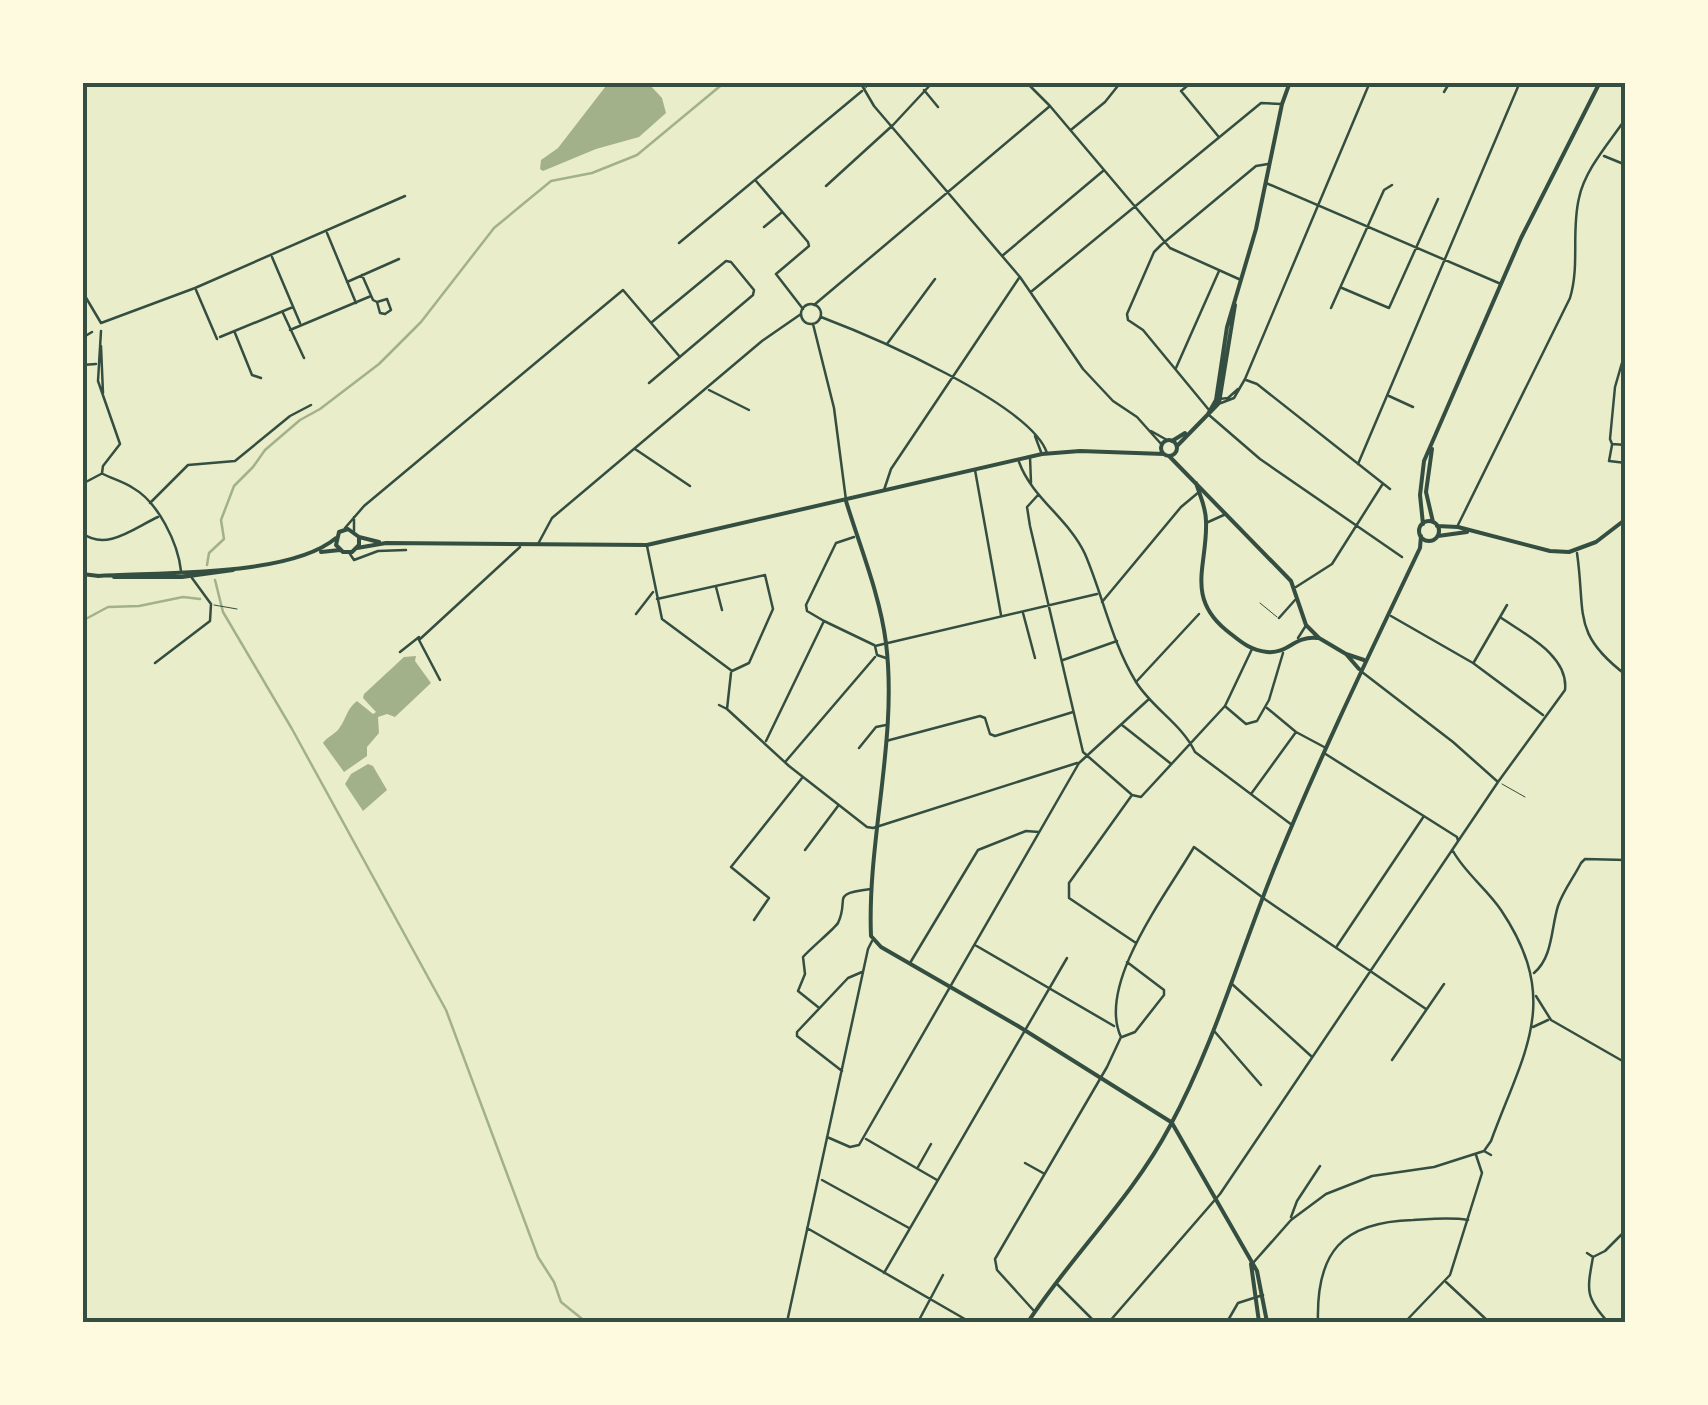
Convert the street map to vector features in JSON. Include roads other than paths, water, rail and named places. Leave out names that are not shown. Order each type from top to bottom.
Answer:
[{"type":"main road","points":[[82,574],[182,575],[293,560],[316,552],[349,552],[386,543],[646,545],[1044,454],[1167,455],[1218,401],[1228,327],[1290,82]]},
{"type":"main road","points":[[1028,1322],[1055,1282],[1138,1180],[1172,1123],[1215,1032],[1292,825],[1420,548],[1424,461],[1543,192],[1600,82]]},
{"type":"main road","points":[[1140,452],[1162,446],[1189,431]]},
{"type":"main road","points":[[1169,440],[1180,465]]},
{"type":"main road","points":[[1433,442],[1426,492],[1438,536]]},
{"type":"main road","points":[[1162,446],[1295,588],[1306,625],[1318,638],[1365,660]]},
{"type":"main road","points":[[1196,483],[1206,523],[1200,576],[1213,620],[1252,649],[1283,651],[1298,638],[1318,638]]},
{"type":"main road","points":[[846,501],[886,641],[886,725],[870,931],[873,940],[1172,1123],[1251,1264],[1263,1295],[1266,1322]]},
{"type":"main road","points":[[1423,524],[1458,526],[1550,550],[1577,551],[1626,519]]},
{"type":"main road","points":[[316,552],[345,529],[354,530],[359,537],[386,543]]},
{"type":"main road","points":[[1420,548],[1438,536],[1468,531]]},
{"type":"main road","points":[[1420,536],[1430,541]]},
{"type":"main road","points":[[357,548],[359,537]]},
{"type":"main road","points":[[336,538],[340,550]]},
{"type":"main road","points":[[1346,654],[1361,671]]},
{"type":"main road","points":[[1251,1264],[1259,1322]]},
{"type":"street","points":[[860,82],[1020,277],[1090,378],[1150,430],[1162,446]]},
{"type":"street","points":[[826,186],[933,82]]},
{"type":"street","points":[[1026,82],[1164,243],[1177,254],[1242,280]]},
{"type":"street","points":[[1070,130],[1105,102],[1121,82]]},
{"type":"street","points":[[1192,82],[1181,91],[1219,137]]},
{"type":"street","points":[[1218,401],[1228,398],[1244,379],[1370,82]]},
{"type":"street","points":[[1444,92],[1450,82]]},
{"type":"street","points":[[1358,464],[1520,82]]},
{"type":"street","points":[[924,89],[938,107]]},
{"type":"street","points":[[679,244],[863,90]]},
{"type":"street","points":[[1031,292],[1261,103],[1282,104]]},
{"type":"street","points":[[538,544],[552,518],[1050,106]]},
{"type":"street","points":[[1458,526],[1570,298],[1576,280],[1582,186],[1626,118]]},
{"type":"street","points":[[1602,155],[1626,165]]},
{"type":"street","points":[[1268,164],[1256,166],[1154,252],[1127,314],[1128,320],[1144,330],[1209,413],[1274,469],[1402,557]]},
{"type":"street","points":[[1000,256],[1104,170]]},
{"type":"street","points":[[755,179],[809,246],[776,274],[802,311],[805,322],[814,324]]},
{"type":"street","points":[[1264,182],[1501,284]]},
{"type":"street","points":[[1332,308],[1384,190],[1392,184]]},
{"type":"street","points":[[100,323],[195,288],[405,196]]},
{"type":"street","points":[[1342,288],[1390,308],[1438,198]]},
{"type":"street","points":[[764,227],[782,212]]},
{"type":"street","points":[[326,232],[356,303]]},
{"type":"street","points":[[271,255],[301,326]]},
{"type":"street","points":[[347,282],[399,259]]},
{"type":"street","points":[[649,383],[754,296],[754,290],[726,261],[651,323]]},
{"type":"street","points":[[1176,369],[1219,271]]},
{"type":"street","points":[[362,275],[377,302]]},
{"type":"street","points":[[884,492],[891,469],[1020,277]]},
{"type":"street","points":[[886,345],[935,280]]},
{"type":"street","points":[[195,288],[218,338],[293,307]]},
{"type":"street","points":[[345,529],[354,515],[623,290],[680,357]]},
{"type":"street","points":[[82,291],[100,323],[104,399]]},
{"type":"street","points":[[290,330],[371,296]]},
{"type":"street","points":[[814,305],[821,317]]},
{"type":"street","points":[[282,312],[304,358]]},
{"type":"street","points":[[821,317],[886,345],[1001,404],[1043,442],[1044,454]]},
{"type":"street","points":[[814,324],[821,317]]},
{"type":"street","points":[[814,324],[834,408],[846,501]]},
{"type":"street","points":[[101,331],[97,364],[120,444],[102,473]]},
{"type":"street","points":[[82,338],[92,332]]},
{"type":"street","points":[[234,332],[252,375],[261,378]]},
{"type":"street","points":[[1626,349],[1615,387],[1610,462],[1626,463]]},
{"type":"street","points":[[82,365],[97,364]]},
{"type":"street","points":[[1244,379],[1257,384],[1390,489]]},
{"type":"street","points":[[708,389],[749,410]]},
{"type":"street","points":[[1388,396],[1413,407]]},
{"type":"street","points":[[150,502],[188,464],[236,461],[310,404]]},
{"type":"street","points":[[1150,430],[1169,440]]},
{"type":"street","points":[[1612,444],[1626,444]]},
{"type":"street","points":[[634,448],[690,486]]},
{"type":"street","points":[[1030,457],[1030,485]]},
{"type":"street","points":[[1018,460],[1030,485],[1084,553],[1100,602],[1136,682],[1195,752],[1292,825]]},
{"type":"street","points":[[975,468],[1002,616]]},
{"type":"street","points":[[82,484],[102,473]]},
{"type":"street","points":[[102,473],[134,488],[150,502],[178,556],[182,575]]},
{"type":"street","points":[[1295,588],[1332,564],[1383,484]]},
{"type":"street","points":[[1100,602],[1199,492]]},
{"type":"street","points":[[1039,494],[1027,507],[1085,756],[1132,794],[1140,797],[1224,706],[1252,649]]},
{"type":"street","points":[[1206,523],[1227,514]]},
{"type":"street","points":[[354,515],[354,530]]},
{"type":"street","points":[[82,533],[111,540],[160,516]]},
{"type":"street","points":[[857,536],[836,543],[806,605],[807,612],[875,646]]},
{"type":"street","points":[[400,652],[517,552],[521,544]]},
{"type":"street","points":[[646,545],[662,619],[732,671]]},
{"type":"street","points":[[349,552],[354,560],[378,551],[406,550]]},
{"type":"street","points":[[1577,551],[1586,632],[1601,656],[1626,675]]},
{"type":"street","points":[[657,599],[774,573]]},
{"type":"street","points":[[155,663],[206,626],[211,604],[194,584],[191,574]]},
{"type":"street","points":[[732,671],[749,662],[773,610],[766,575]]},
{"type":"street","points":[[716,586],[722,610]]},
{"type":"street","points":[[636,614],[647,596],[656,590]]},
{"type":"street","points":[[875,646],[1097,594]]},
{"type":"street","points":[[1279,618],[1297,600]]},
{"type":"street","points":[[1473,663],[1507,605]]},
{"type":"street","points":[[1023,611],[1036,658]]},
{"type":"street","points":[[1136,682],[1199,614]]},
{"type":"street","points":[[1388,614],[1473,663],[1544,716]]},
{"type":"street","points":[[1109,1322],[1216,1199],[1498,782],[1565,690],[1566,682],[1549,651],[1500,617]]},
{"type":"street","points":[[766,742],[824,621]]},
{"type":"street","points":[[1298,638],[1306,625]]},
{"type":"street","points":[[424,633],[420,646],[440,680]]},
{"type":"street","points":[[1062,660],[1117,640]]},
{"type":"street","points":[[785,762],[876,656],[875,646]]},
{"type":"street","points":[[1224,706],[1246,724],[1252,724],[1266,707],[1283,651]]},
{"type":"street","points":[[876,656],[887,658]]},
{"type":"street","points":[[727,708],[732,671]]},
{"type":"street","points":[[1361,671],[1460,747],[1498,782]]},
{"type":"street","points":[[827,1136],[855,1148],[864,1138],[1079,763],[1150,699]]},
{"type":"street","points":[[719,705],[867,827],[878,827],[1079,763]]},
{"type":"street","points":[[1266,707],[1296,732],[1457,836],[1458,842]]},
{"type":"street","points":[[885,742],[980,716],[985,718],[990,734],[996,736],[1074,712]]},
{"type":"street","points":[[1121,724],[1172,764]]},
{"type":"street","points":[[859,748],[876,727],[886,725]]},
{"type":"street","points":[[1250,795],[1296,732]]},
{"type":"street","points":[[754,920],[768,898],[731,868],[803,777]]},
{"type":"street","points":[[1132,794],[1069,883],[1070,898],[1137,944]]},
{"type":"street","points":[[805,850],[839,805]]},
{"type":"street","points":[[1336,948],[1425,814]]},
{"type":"street","points":[[910,963],[978,850],[1026,832],[1040,832]]},
{"type":"street","points":[[1121,1037],[1116,1026],[1116,998],[1127,962],[1194,847],[1426,1009]]},
{"type":"street","points":[[1251,1264],[1291,1220],[1326,1194],[1351,1182],[1434,1166],[1484,1150],[1491,1142],[1532,1028],[1535,994],[1532,974],[1499,907],[1453,849]]},
{"type":"street","points":[[1532,974],[1540,967],[1555,931],[1557,909],[1581,863],[1585,859],[1626,860]]},
{"type":"street","points":[[818,1007],[798,991],[805,974],[804,956],[838,922],[841,899],[846,894],[873,889]]},
{"type":"street","points":[[787,1322],[868,946],[873,940]]},
{"type":"street","points":[[975,945],[1116,1026]]},
{"type":"street","points":[[884,1272],[1067,958]]},
{"type":"street","points":[[1035,1312],[994,1263],[1121,1037],[1135,1032],[1164,996],[1164,990],[1127,962]]},
{"type":"street","points":[[842,1070],[797,1036],[797,1032],[848,978],[864,972]]},
{"type":"street","points":[[1232,983],[1312,1057]]},
{"type":"street","points":[[1392,1060],[1444,984]]},
{"type":"street","points":[[1535,994],[1550,1020],[1626,1063]]},
{"type":"street","points":[[1532,1028],[1550,1020]]},
{"type":"street","points":[[1215,1032],[1262,1084]]},
{"type":"street","points":[[864,1138],[938,1181]]},
{"type":"street","points":[[917,1169],[931,1144]]},
{"type":"street","points":[[1484,1150],[1491,1155]]},
{"type":"street","points":[[1405,1322],[1450,1275],[1482,1173],[1475,1153]]},
{"type":"street","points":[[1024,1162],[1044,1174]]},
{"type":"street","points":[[1291,1220],[1297,1201],[1320,1166]]},
{"type":"street","points":[[822,1180],[910,1228]]},
{"type":"street","points":[[1318,1322],[1317,1292],[1323,1269],[1338,1245],[1354,1232],[1384,1221],[1468,1220]]},
{"type":"street","points":[[807,1228],[970,1322]]},
{"type":"street","points":[[1593,1257],[1626,1230]]},
{"type":"street","points":[[1587,1253],[1593,1257]]},
{"type":"street","points":[[1593,1257],[1588,1292],[1593,1305],[1608,1322]]},
{"type":"street","points":[[918,1322],[943,1275]]},
{"type":"street","points":[[1444,1281],[1488,1322]]},
{"type":"street","points":[[1055,1282],[1096,1322]]},
{"type":"street","points":[[1227,1322],[1238,1303],[1263,1295]]},
{"type":"lane","points":[[863,90],[873,82]]},
{"type":"lane","points":[[1260,603],[1279,618]]},
{"type":"lane","points":[[211,604],[237,609]]},
{"type":"lane","points":[[1498,782],[1525,798]]},
{"type":"waterway","points":[[207,565],[209,553],[224,539],[221,520],[234,486],[265,450],[300,420],[379,364],[421,322],[494,228],[551,181],[592,173],[637,155],[725,82]]},
{"type":"waterway","points":[[215,580],[223,612],[292,729],[446,1010],[538,1257],[561,1302],[586,1322]]},
{"type":"waterway","points":[[82,621],[108,607],[139,606],[183,597],[200,599]]}]
